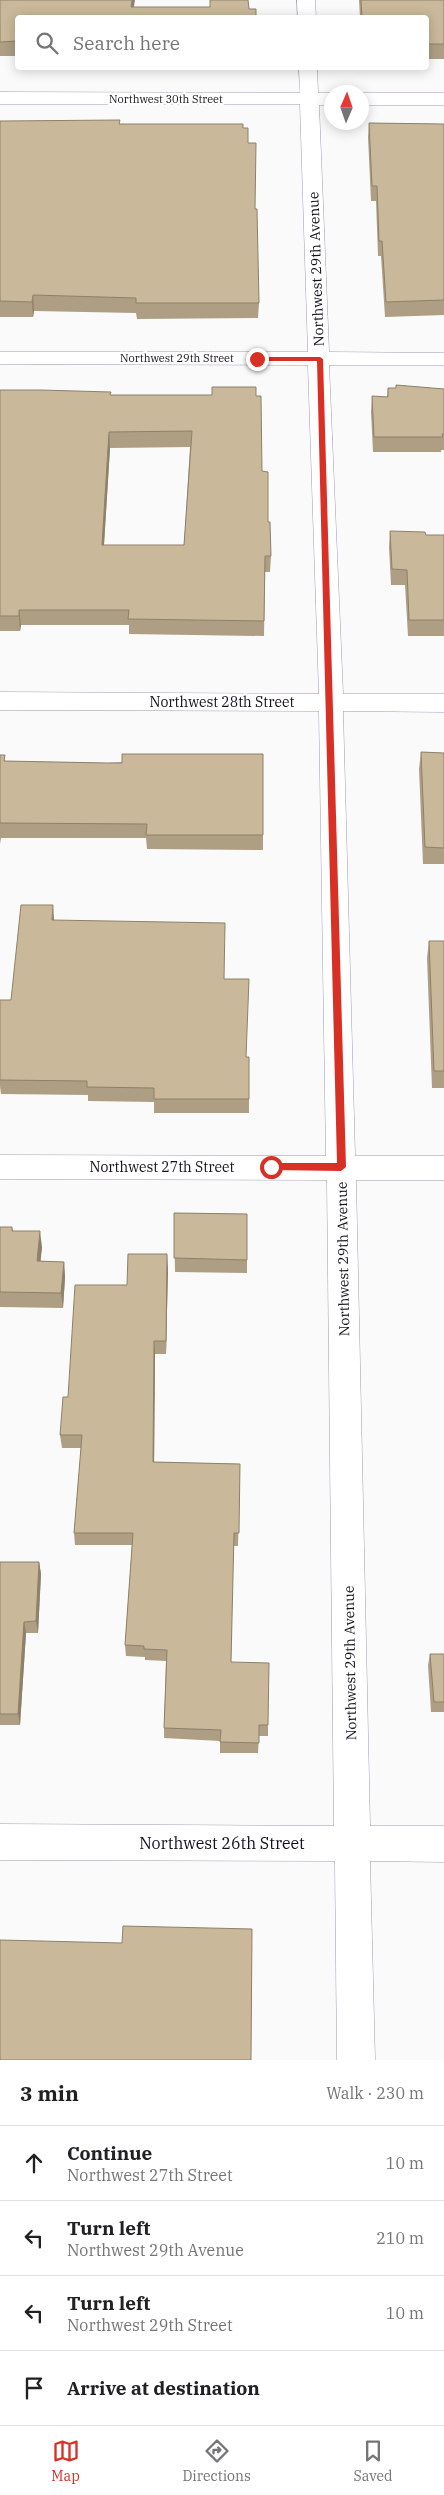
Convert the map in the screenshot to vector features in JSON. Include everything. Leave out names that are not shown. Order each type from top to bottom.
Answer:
[{"type":"street","points":[[306,0],[307,15]]},
{"type":"street","name":"Northwest 29th Avenue","points":[[309,70],[320,99],[320,359],[331,702],[341,1167],[356,2060]]},
{"type":"street","name":"Northwest 30th Street","points":[[0,98],[320,99]]},
{"type":"street","points":[[369,99],[444,99]]},
{"type":"street","name":"Northwest 29th Street","points":[[0,358],[444,359]]},
{"type":"street","name":"Northwest 28th Street","points":[[0,701],[444,703]]},
{"type":"street","name":"Northwest 27th Street","points":[[0,1167],[444,1168]]},
{"type":"street","name":"Northwest 26th Street","points":[[0,1842],[444,1844]]},
{"type":"building","points":[[0,0],[132,0],[131,7],[210,7],[210,0],[248,0],[249,9],[256,9],[256,15],[15,15],[15,41],[0,42]]},
{"type":"building","points":[[361,0],[444,0],[444,44],[429,44],[429,15],[362,15]]},
{"type":"building","points":[[120,120],[119,124],[243,124],[243,128],[248,128],[248,143],[256,143],[255,209],[257,209],[259,303],[136,303],[136,298],[33,295],[32,302],[0,301],[0,121]]},
{"type":"building","points":[[369,123],[444,124],[444,300],[386,302],[382,241],[379,241],[377,186],[372,186]]},
{"type":"building","points":[[396,385],[444,389],[443,437],[374,437],[372,396],[388,397],[388,388],[396,388]]},
{"type":"building","points":[[212,387],[256,387],[256,396],[261,396],[262,471],[268,472],[268,522],[270,522],[271,556],[265,556],[264,621],[128,619],[129,610],[19,610],[19,616],[0,616],[0,390],[111,392],[110,395],[212,395]],"holes":[[[192,431],[184,545],[102,545],[109,432]]]},
{"type":"building","points":[[390,531],[425,532],[426,535],[444,535],[444,620],[409,620],[407,570],[392,569]]},
{"type":"building","points":[[421,752],[444,753],[444,848],[425,847]]},
{"type":"building","points":[[122,754],[263,754],[263,835],[146,835],[147,824],[0,823],[0,755],[5,755],[4,761],[122,763]]},
{"type":"building","points":[[21,905],[53,905],[52,920],[225,923],[224,979],[249,979],[246,1057],[249,1057],[249,1099],[154,1099],[154,1088],[87,1087],[87,1081],[0,1080],[0,1000],[11,1000]]},
{"type":"building","points":[[429,941],[444,941],[444,1071],[434,1071]]},
{"type":"building","points":[[174,1213],[247,1214],[247,1260],[174,1258]]},
{"type":"building","points":[[0,1227],[12,1227],[12,1231],[40,1231],[37,1261],[64,1262],[61,1293],[0,1292]]},
{"type":"building","points":[[128,1254],[167,1254],[166,1341],[154,1341],[153,1462],[240,1464],[239,1533],[234,1533],[231,1662],[269,1663],[268,1725],[259,1725],[259,1743],[220,1742],[221,1730],[164,1728],[167,1650],[144,1649],[144,1646],[125,1645],[133,1533],[74,1533],[82,1435],[60,1435],[63,1397],[68,1397],[75,1285],[127,1285]]},
{"type":"building","points":[[0,1562],[39,1562],[36,1621],[24,1622],[18,1714],[0,1714]]},
{"type":"building","points":[[430,1654],[444,1654],[444,1702],[434,1702]]},
{"type":"building","points":[[123,1926],[252,1929],[251,2060],[0,2060],[0,1940],[122,1943]]},
{"type":"route","points":[[257,359],[320,359],[326,609],[331,702],[341,1167],[271,1167]]}]
